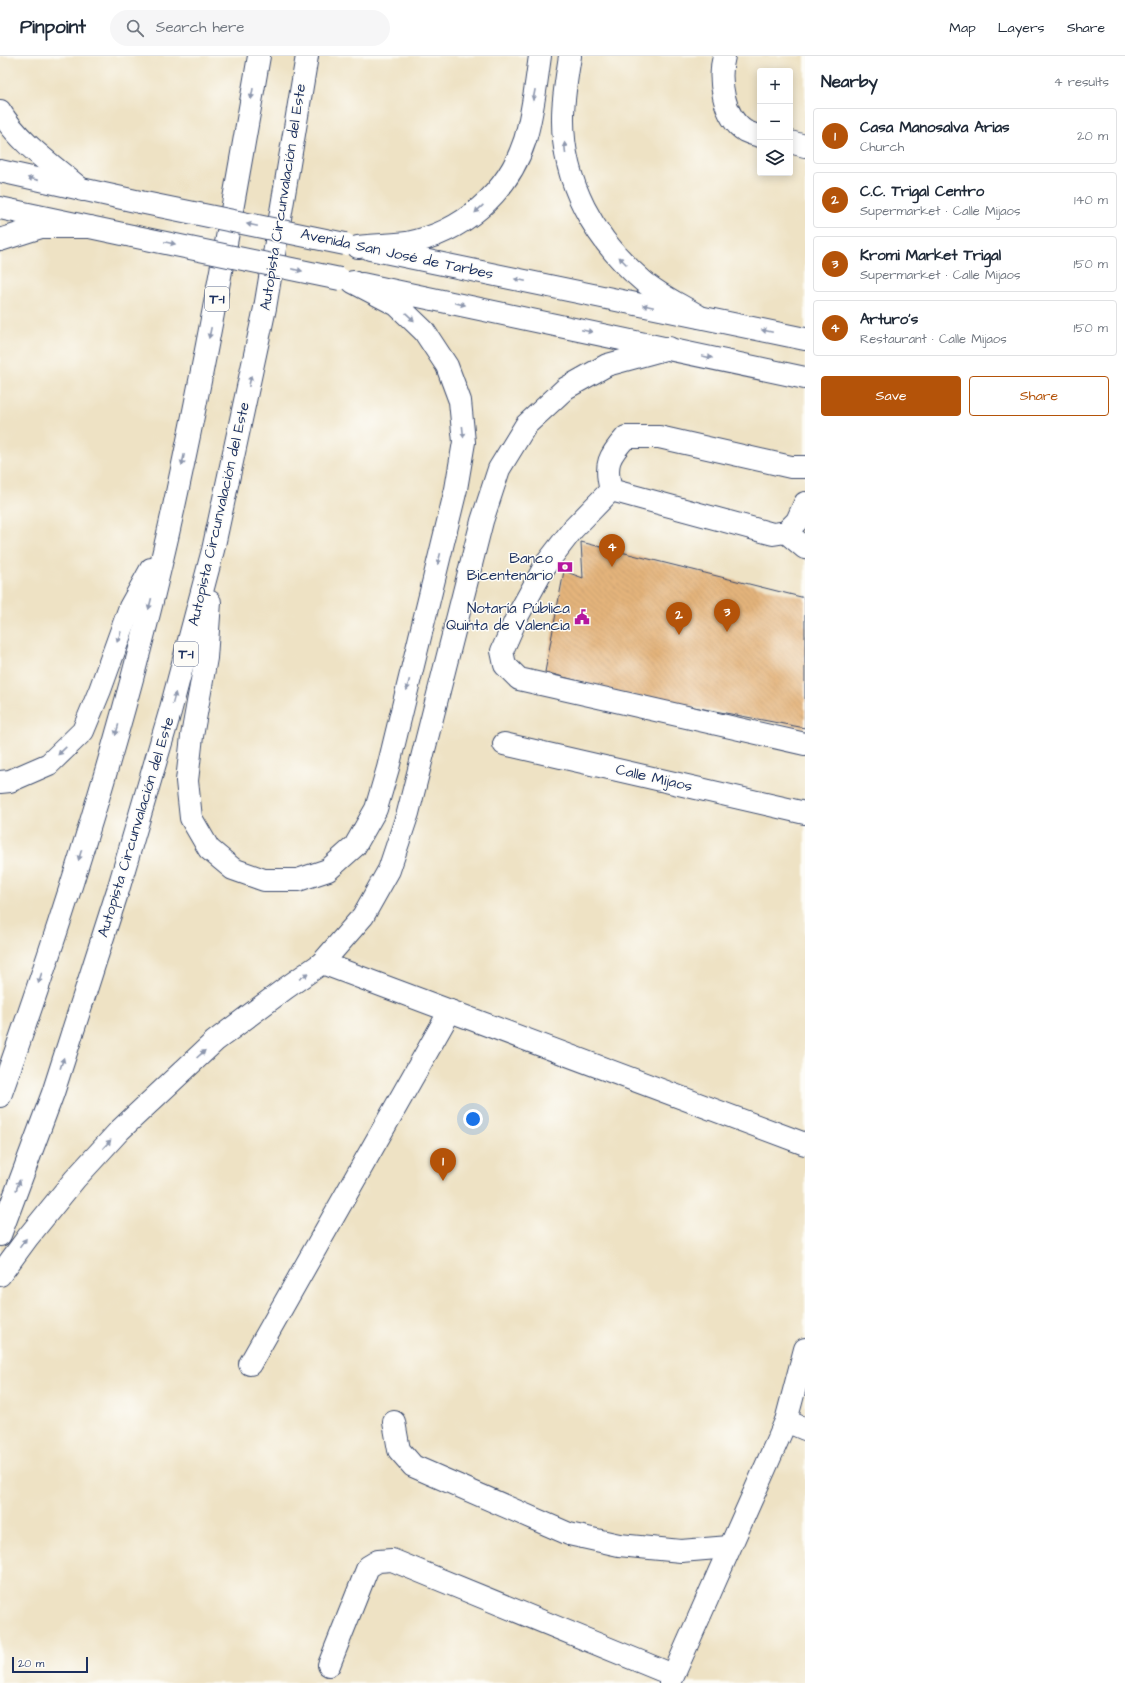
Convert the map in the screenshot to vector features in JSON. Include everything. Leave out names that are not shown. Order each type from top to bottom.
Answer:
[{"type":"main road","name":"T-1","points":[[0,1096],[74,876],[126,700],[166,539],[217,300],[259,56]]},
{"type":"main road","name":"Autopista Circunvalación del Este","points":[[0,1235],[53,1093],[118,890],[170,712],[213,550],[265,308],[307,56]]},
{"type":"main road","points":[[352,245],[407,242],[444,232],[477,212],[506,181],[525,140],[535,91],[540,56]]},
{"type":"main road","points":[[570,56],[562,117],[567,162],[583,208],[610,248],[644,281],[700,317]]},
{"type":"main road","points":[[724,56],[722,76],[725,96],[730,112],[736,122],[746,131],[757,135]]},
{"type":"main road","points":[[0,111],[7,123],[36,152],[82,190]]},
{"type":"main road","points":[[793,143],[805,146]]},
{"type":"main road","name":"Avenida San José de Tarbes","points":[[0,171],[82,190],[805,339]]},
{"type":"main road","points":[[0,208],[347,280],[805,378]]},
{"type":"main road","points":[[0,240],[41,227],[90,226]]},
{"type":"main road","points":[[213,550],[206,658],[192,736],[186,781],[192,818],[209,849],[234,869],[264,880],[298,880],[328,870],[355,846],[376,809],[388,768],[454,496],[464,442],[460,401],[447,366],[424,331],[397,305],[347,280]]},
{"type":"main road","points":[[0,1275],[28,1236],[75,1179],[120,1130],[215,1041],[322,963],[363,916],[390,870],[408,813],[482,521],[499,469],[526,425],[566,388],[607,365],[669,348]]},
{"type":"main road","points":[[612,490],[608,477],[610,455],[626,437],[659,438],[791,467],[805,467]]},
{"type":"main road","points":[[612,490],[773,534],[786,532],[796,521],[805,503]]},
{"type":"main road","points":[[612,490],[573,529],[546,564],[517,617],[502,651],[505,665],[519,679],[805,744]]},
{"type":"main road","points":[[786,532],[805,548]]},
{"type":"main road","points":[[0,782],[10,781],[49,764],[83,731],[100,690],[130,607],[166,539]]},
{"type":"main road","name":"Calle Mijaos","points":[[504,744],[805,813]]},
{"type":"main road","points":[[322,963],[805,1144]]},
{"type":"main road","points":[[250,1364],[450,1011]]},
{"type":"main road","points":[[329,1665],[368,1567],[378,1561],[392,1560],[672,1679],[729,1547],[795,1425],[805,1349]]},
{"type":"main road","points":[[394,1422],[399,1450],[413,1466],[569,1534],[619,1545],[681,1551],[729,1547]]},
{"type":"building","points":[[581,542],[805,598],[805,728],[630,695],[545,672],[564,571],[583,578]]},
{"type":"place","name":"Banco Bicentenario","points":[[565,567]]},
{"type":"place","name":"Arturo's","points":[[612,567]]},
{"type":"place","name":"Notaría Pública Quinta de Valencia","points":[[582,617]]},
{"type":"place","name":"Kromi Market Trigal","points":[[727,632]]},
{"type":"place","name":"C.C. Trigal Centro","points":[[679,635]]},
{"type":"place","name":"Casa Manosalva Arias","points":[[443,1181]]}]
